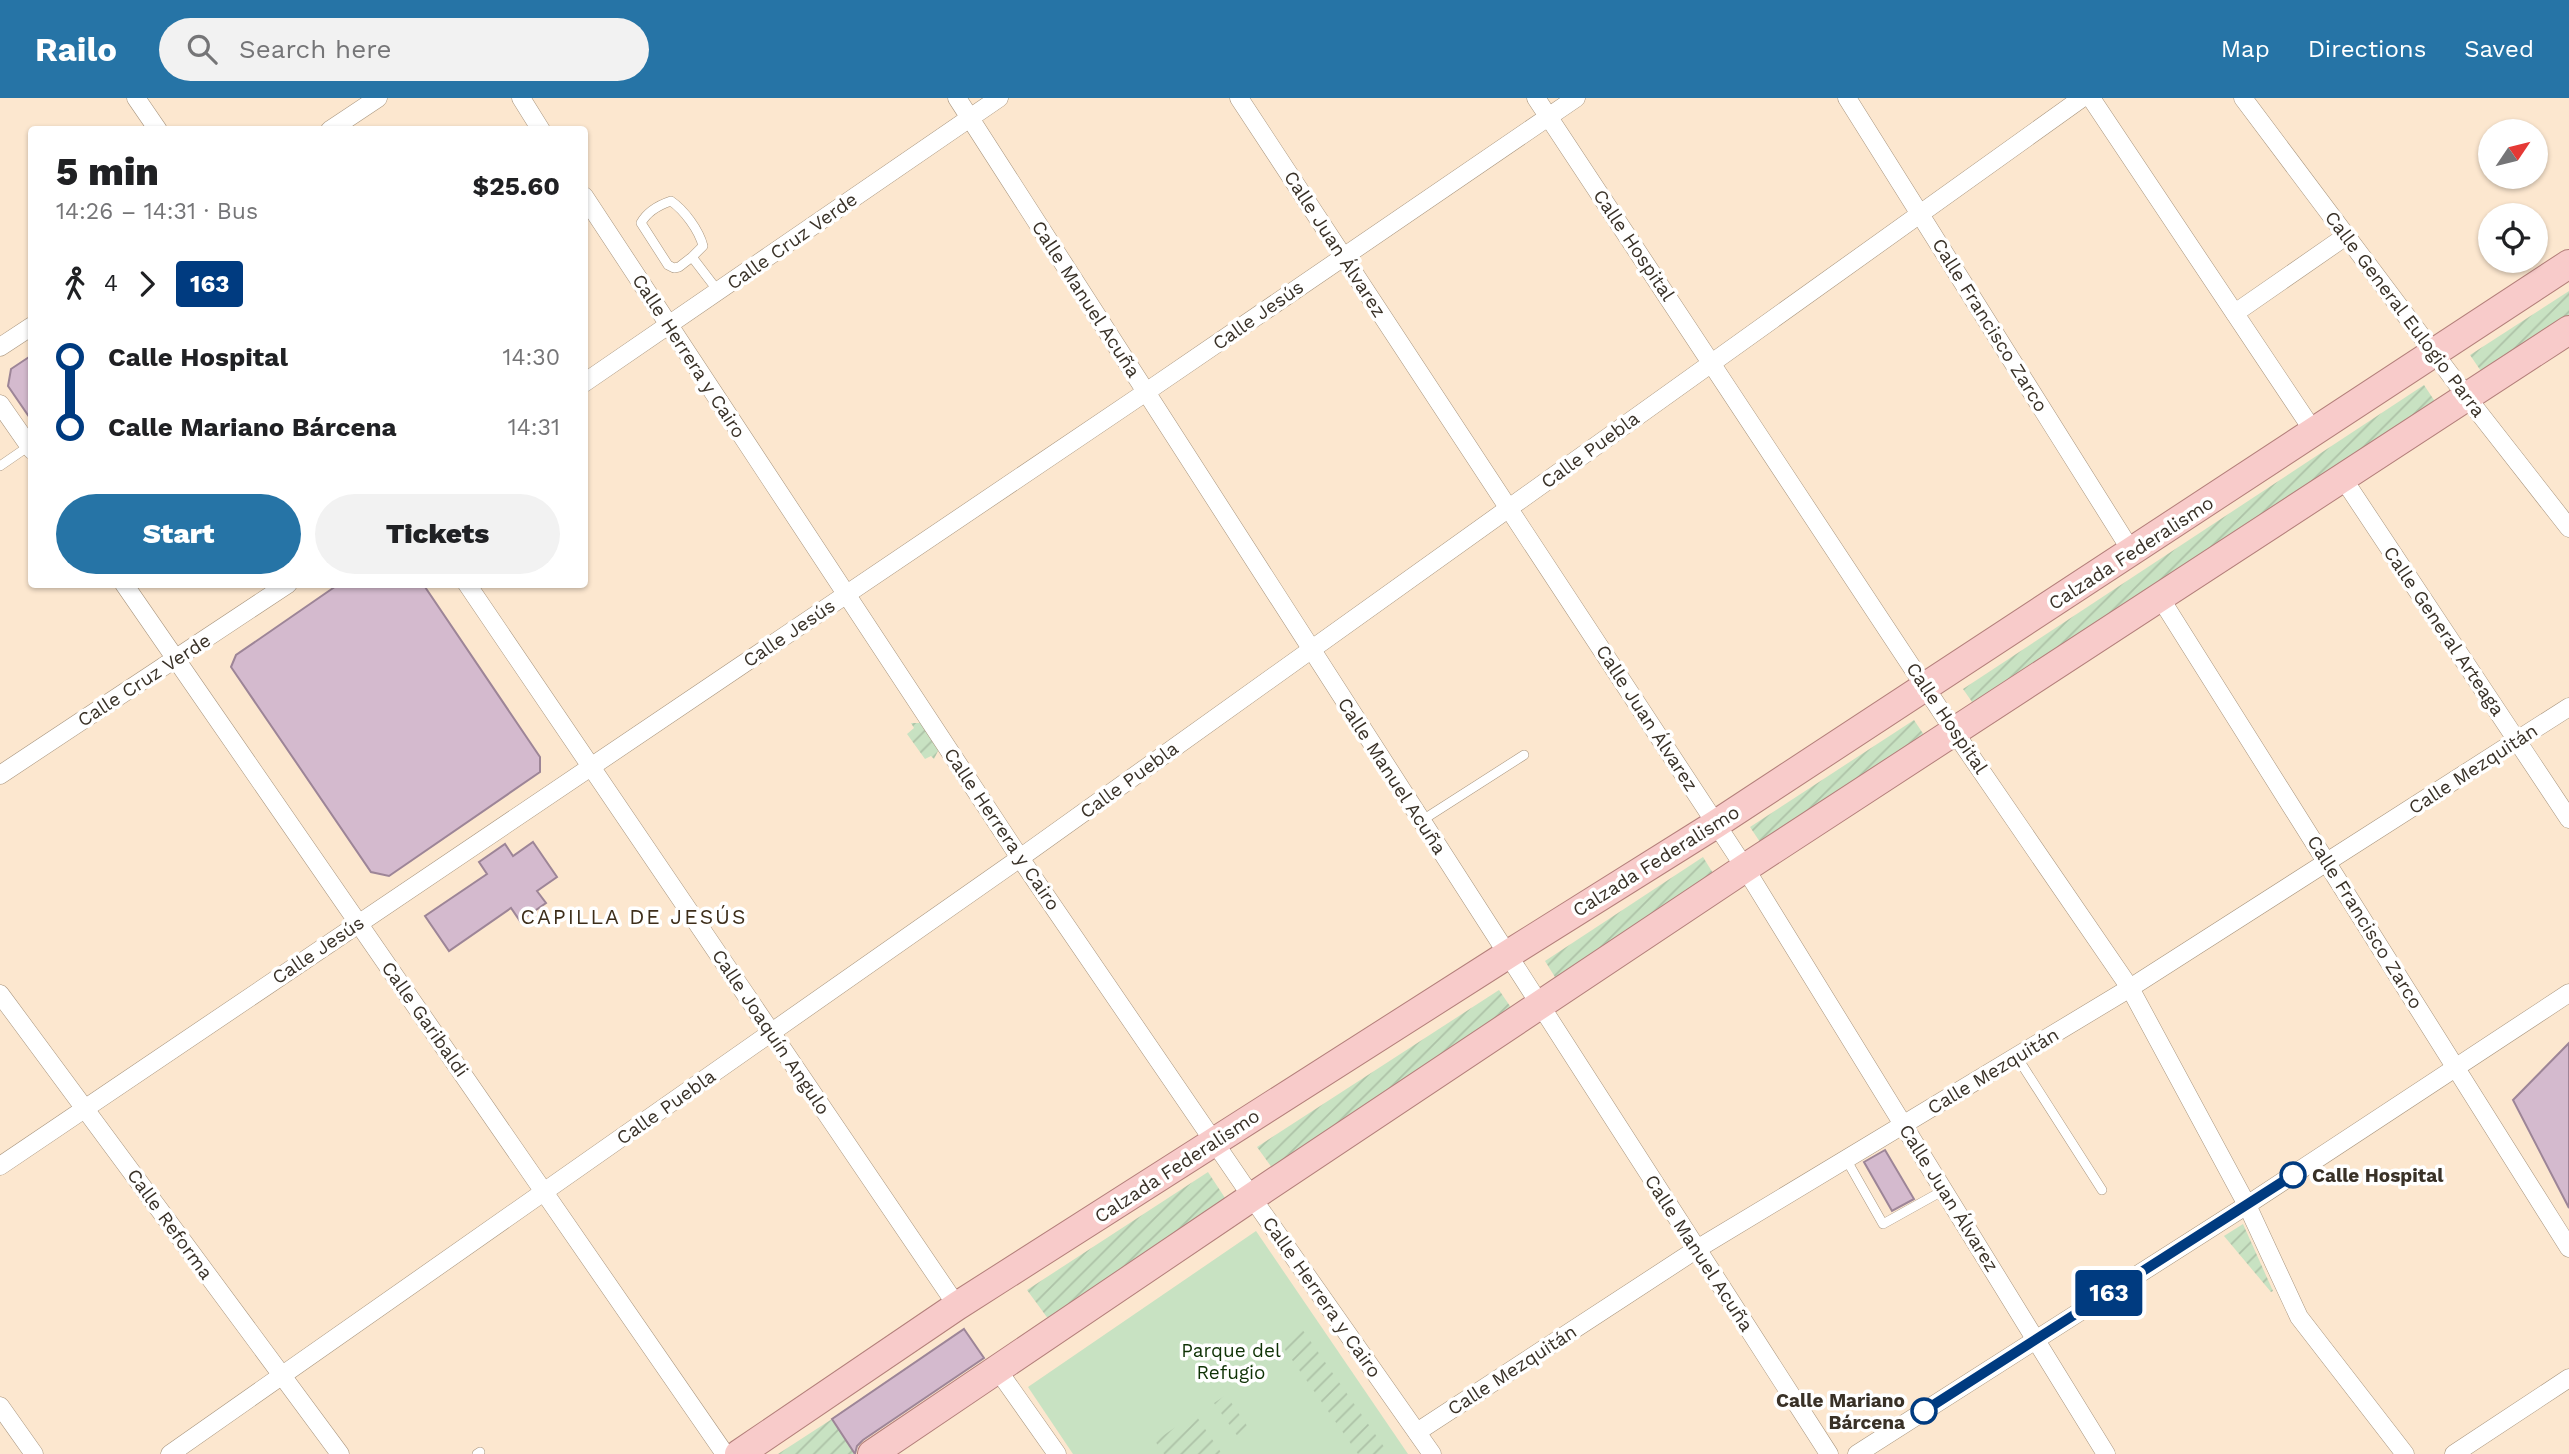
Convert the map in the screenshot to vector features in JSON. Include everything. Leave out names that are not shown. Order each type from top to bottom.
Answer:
[{"type":"main road","name":"Calzada Federalismo","points":[[739,1454],[957,1306],[1927,688],[2569,264]]},
{"type":"main road","points":[[872,1454],[1745,868],[2569,330]]},
{"type":"street","points":[[136,98],[155,126]]},
{"type":"street","points":[[521,98],[538,126]]},
{"type":"street","name":"Calle Manuel Acuña","points":[[957,98],[1829,1454]]},
{"type":"street","name":"Calle Cruz Verde","points":[[588,380],[999,98]]},
{"type":"street","name":"Calle Juan Álvarez","points":[[1239,98],[1745,868],[2106,1454]]},
{"type":"street","name":"Calle Hospital","points":[[1536,98],[1955,730],[2130,988],[2247,1205],[2299,1317],[2405,1454]]},
{"type":"street","name":"Calle Jesús","points":[[0,1167],[1576,98]]},
{"type":"street","name":"Calle Francisco Zarco","points":[[1847,98],[2132,552]]},
{"type":"street","name":"Calle Puebla","points":[[170,1454],[772,1034],[2082,98]]},
{"type":"street","points":[[2091,98],[2314,432]]},
{"type":"street","name":"Calle General Eulogio Parra","points":[[2243,98],[2569,528]]},
{"type":"street","points":[[336,126],[373,99]]},
{"type":"street","name":"Calle Herrera y Cairo","points":[[588,202],[1020,858],[1432,1454]]},
{"type":"street","points":[[2235,313],[2346,236]]},
{"type":"street","points":[[0,347],[28,329]]},
{"type":"street","points":[[0,404],[28,445]]},
{"type":"street","name":"Calle General Arteaga","points":[[2342,477],[2569,820]]},
{"type":"street","name":"Calle Garibaldi","points":[[127,588],[725,1454]]},
{"type":"street","name":"Calle Cruz Verde","points":[[0,775],[282,588]]},
{"type":"street","name":"Calle Joaquín Angulo","points":[[470,588],[957,1306]]},
{"type":"street","name":"Calle Francisco Zarco","points":[[2159,596],[2569,1248]]},
{"type":"street","name":"Calle Mezquitán","points":[[1417,1432],[1697,1249],[2130,988],[2569,707]]},
{"type":"street","points":[[1857,1454],[2247,1205],[2569,993]]},
{"type":"street","name":"Calle Reforma","points":[[0,994],[340,1454]]},
{"type":"street","points":[[997,1369],[1057,1454]]},
{"type":"street","points":[[2454,1454],[2569,1378]]},
{"type":"street","points":[[0,1406],[34,1454]]},
{"type":"lane","points":[[671,201],[678,206],[701,238],[703,246],[692,257],[679,267],[668,265],[643,230],[641,223],[645,217],[662,204],[671,201]]},
{"type":"lane","points":[[692,257],[718,291]]},
{"type":"lane","points":[[0,466],[28,449]]},
{"type":"lane","points":[[1421,821],[1524,755]]},
{"type":"lane","points":[[2017,1057],[2102,1190]]},
{"type":"lane","points":[[1846,1159],[1883,1224],[1944,1190]]},
{"type":"green space","points":[[2569,291],[2569,321],[2485,377],[2470,355]]},
{"type":"green space","points":[[2424,385],[2438,406],[1977,709],[1963,689]]},
{"type":"green space","points":[[1914,720],[1928,741],[1764,848],[1750,827]]},
{"type":"green space","points":[[911,723],[921,723],[939,749],[934,759],[931,756],[925,759],[907,734],[914,728]]},
{"type":"green space","points":[[1703,857],[1716,878],[1558,982],[1545,961]]},
{"type":"green space","points":[[1499,990],[1514,1012],[1273,1169],[1257,1147]]},
{"type":"green space","points":[[1208,1172],[1227,1201],[1049,1320],[1027,1290]]},
{"type":"green space","points":[[2243,1224],[2273,1291],[2271,1292],[2224,1236]]},
{"type":"green space","name":"Parque del Refugio","points":[[1256,1231],[1408,1454],[1073,1454],[1028,1387]]},
{"type":"green space","points":[[1302,1329],[1389,1454],[1358,1454],[1281,1344]]},
{"type":"green space","points":[[1226,1395],[1252,1433],[1241,1441],[1214,1403]]},
{"type":"green space","points":[[1195,1414],[1222,1454],[1164,1454],[1155,1441]]},
{"type":"green space","points":[[832,1419],[855,1454],[778,1454]]},
{"type":"building","points":[[28,358],[28,415],[8,386],[11,369]]},
{"type":"building","points":[[333,588],[426,588],[540,757],[540,772],[389,876],[371,872],[231,667],[236,655]]},
{"type":"building","points":[[533,842],[557,877],[537,891],[546,903],[520,921],[511,908],[449,951],[425,916],[487,874],[479,862],[505,844],[513,856]]},
{"type":"building","points":[[2569,1043],[2569,1208],[2513,1100]]},
{"type":"building","points":[[1885,1150],[1914,1199],[1892,1211],[1864,1162]]},
{"type":"building","points":[[964,1329],[984,1358],[863,1440],[857,1446],[855,1454],[832,1419]]},
{"type":"bus line","name":"163","points":[[1924,1411],[2293,1175]]},
{"type":"place","name":"Calle Hospital","points":[[2293,1175]]},
{"type":"place","name":"Calle Mariano Bárcena","points":[[1924,1411]]},
{"type":"district","name":"CAPILLA DE JESÚS","points":[[634,916]]}]
